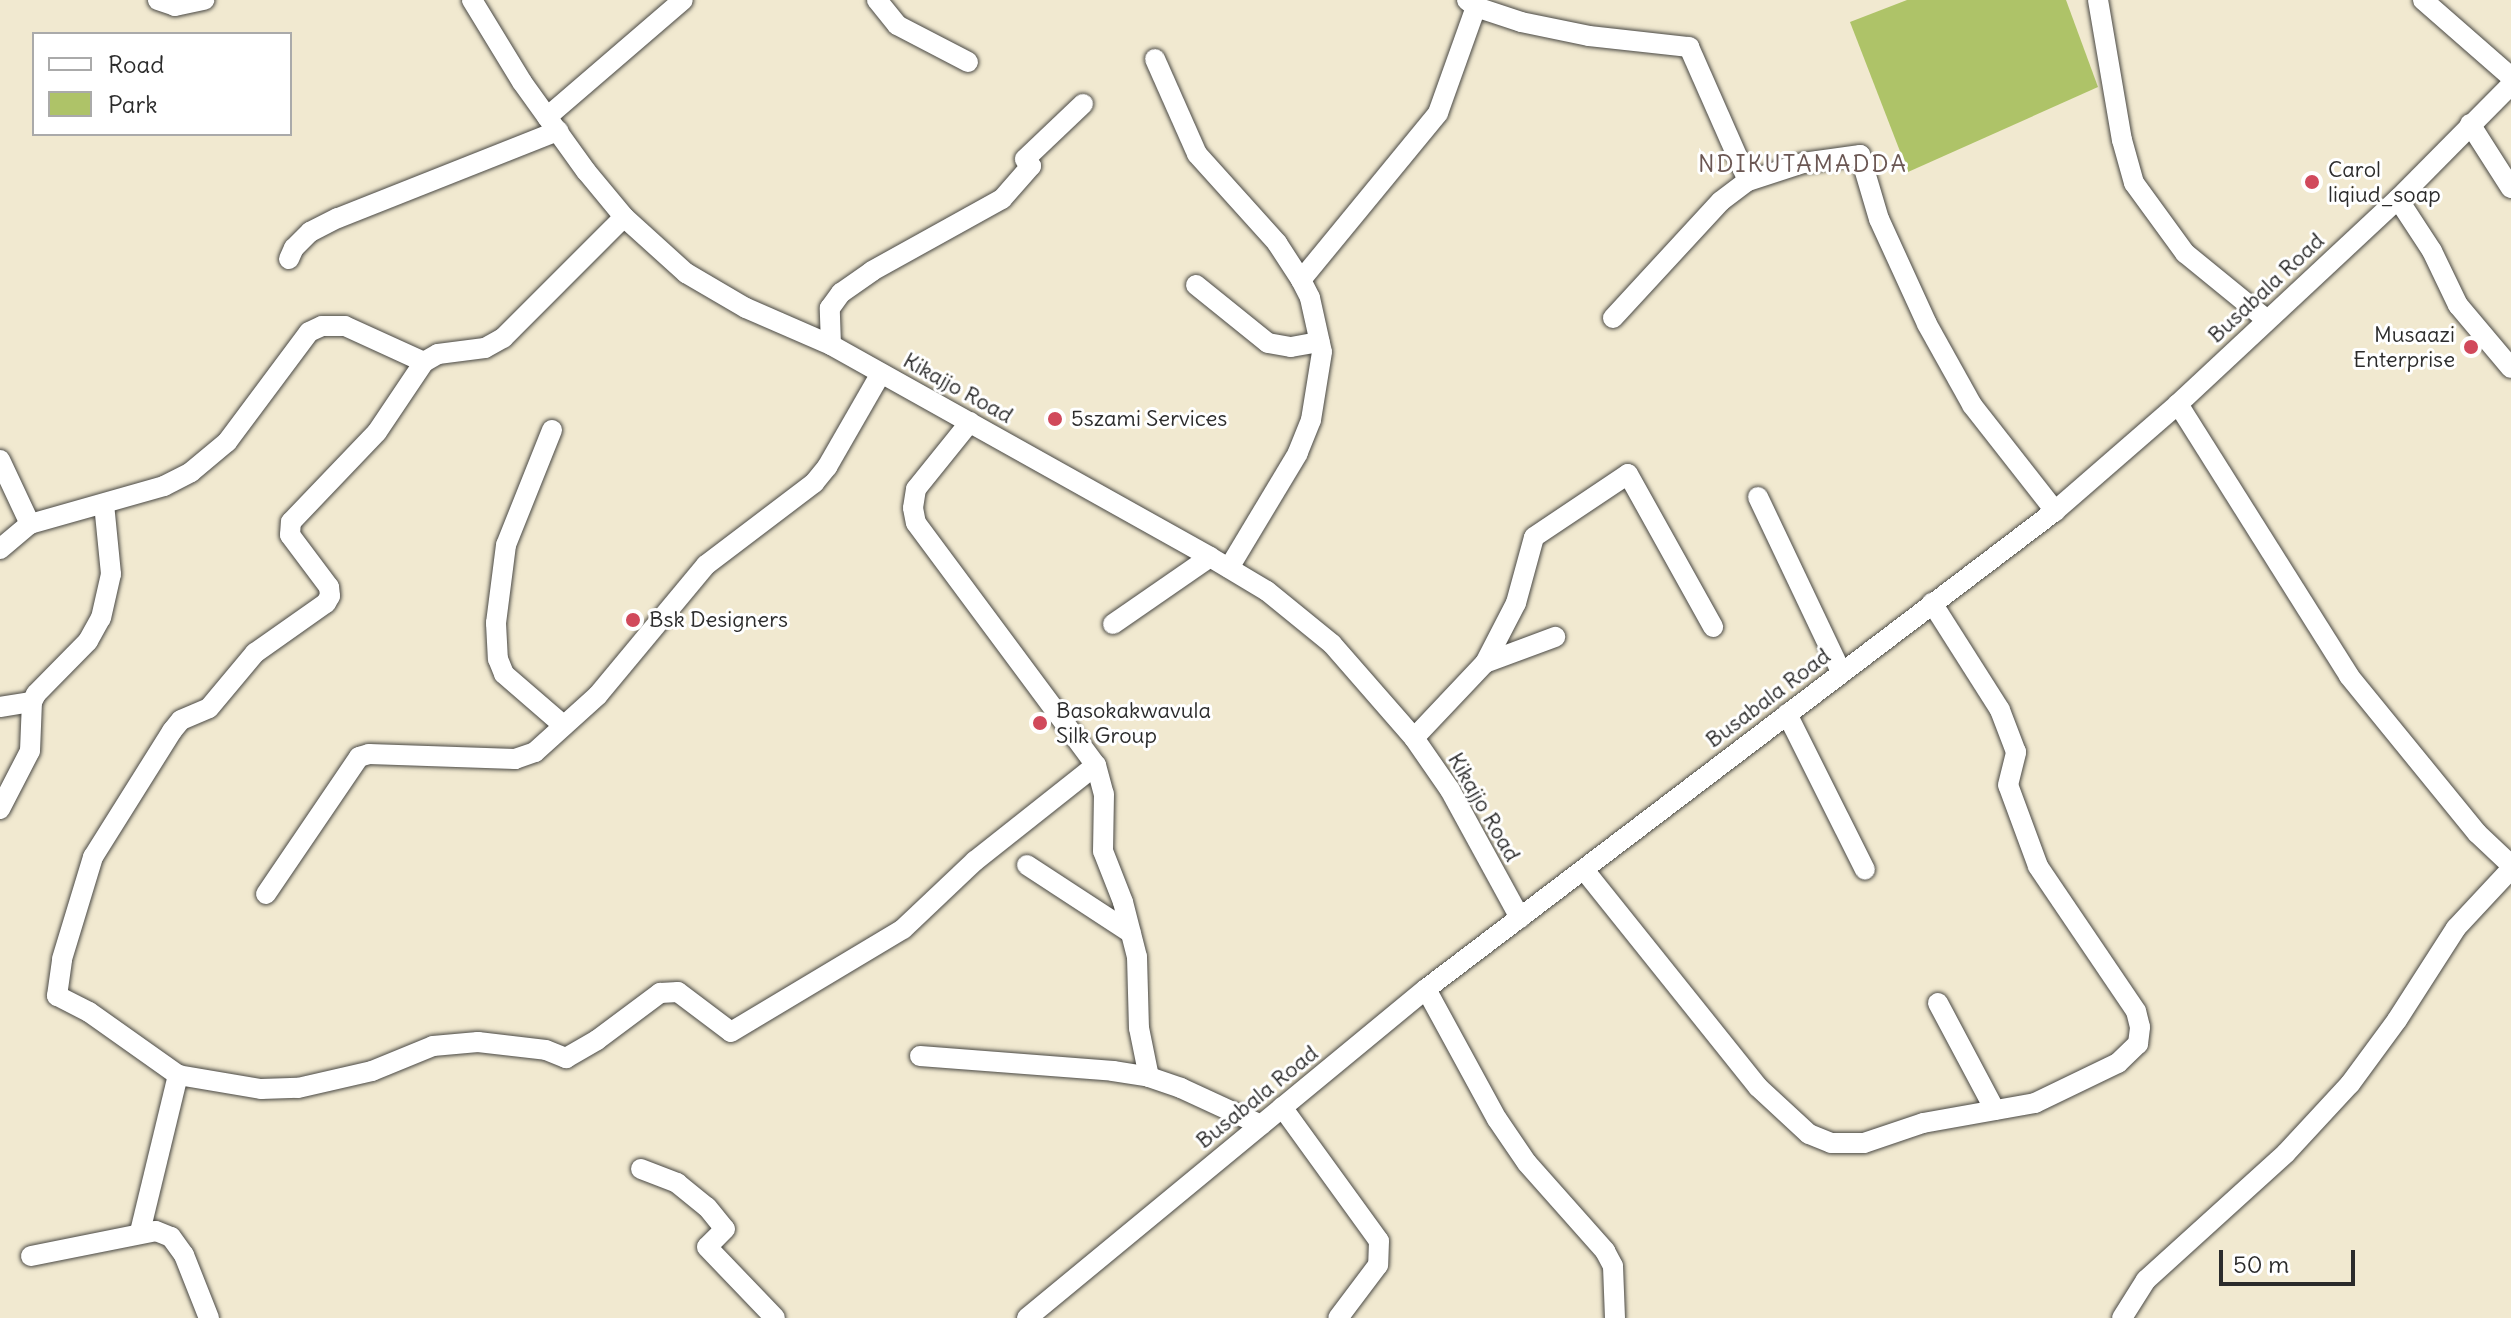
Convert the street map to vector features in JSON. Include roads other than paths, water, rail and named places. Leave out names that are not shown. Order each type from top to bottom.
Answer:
[{"type":"street","points":[[158,0],[175,6],[204,0]]},
{"type":"street","name":"Kikajjo Road","points":[[472,0],[552,124],[624,217],[686,273],[746,308],[831,345],[1210,557],[1267,591],[1332,644],[1414,738],[1450,790],[1520,918]]},
{"type":"street","points":[[289,259],[294,248],[310,232],[552,124],[683,0]]},
{"type":"street","points":[[877,0],[897,25],[968,62]]},
{"type":"street","points":[[2098,0],[2122,140],[2134,183],[2185,253],[2266,319]]},
{"type":"street","points":[[2423,0],[2511,77]]},
{"type":"street","points":[[1301,280],[1438,113],[1472,4],[1521,22],[1589,36],[1689,47],[1748,181]]},
{"type":"street","points":[[1155,59],[1197,154],[1277,243],[1301,280],[1310,298],[1320,342],[1319,383],[1307,431],[1298,453],[1229,568]]},
{"type":"street","name":"Busabala Road","points":[[1027,1318],[1426,989],[2055,511],[2178,404],[2398,199],[2511,85]]},
{"type":"street","points":[[831,345],[830,308],[841,293],[872,271],[1002,199],[1031,166],[1025,159],[1083,104]]},
{"type":"street","points":[[2470,124],[2511,188]]},
{"type":"street","points":[[1613,318],[1721,201],[1748,181],[1803,163],[1860,155],[1879,219],[1927,324],[1972,405],[2055,511]]},
{"type":"street","points":[[2398,199],[2432,251],[2458,305],[2511,368]]},
{"type":"street","points":[[624,217],[503,338],[485,348],[438,354],[424,362],[377,432],[288,529],[324,576],[330,596],[326,603],[255,653],[209,708],[181,720],[172,731],[93,857],[62,959],[57,996],[89,1012],[178,1075],[261,1089],[298,1088],[372,1071],[433,1046],[478,1042],[516,1045],[546,1050],[566,1058],[597,1040],[660,993],[678,992],[731,1032],[903,929],[975,861],[1096,765]]},
{"type":"street","points":[[1196,285],[1268,343],[1291,347],[1320,342]]},
{"type":"street","points":[[0,549],[30,524],[164,486],[211,457],[227,442],[309,332],[322,326],[345,326],[424,362]]},
{"type":"street","points":[[266,894],[359,757],[369,754],[522,758],[535,752],[562,724],[598,695],[706,565],[814,483],[827,467],[881,373]]},
{"type":"street","points":[[2122,1318],[2146,1280],[2286,1153],[2350,1084],[2456,928],[2511,867],[2477,833],[2349,676],[2178,404]]},
{"type":"street","points":[[970,422],[916,489],[913,508],[916,523],[1096,765],[1104,794],[1103,851],[1131,933],[1140,987],[1139,1028],[1149,1077]]},
{"type":"street","points":[[552,430],[506,545],[496,623],[498,659],[504,674],[562,724]]},
{"type":"street","points":[[0,460],[30,524]]},
{"type":"street","points":[[1414,738],[1485,663],[1516,603],[1534,537],[1628,474],[1713,627]]},
{"type":"street","points":[[1758,497],[1841,672]]},
{"type":"street","points":[[0,809],[30,751],[32,702],[46,681],[88,641],[101,618],[111,574],[104,504]]},
{"type":"street","points":[[1113,624],[1210,557]]},
{"type":"street","points":[[1585,871],[1758,1087],[1809,1134],[1831,1143],[1864,1143],[1923,1123],[2035,1103],[2108,1069],[2138,1044],[2140,1027],[2136,1011],[2038,866],[2008,785],[2016,752],[2000,710],[1932,603]]},
{"type":"street","points":[[1485,663],[1555,637]]},
{"type":"street","points":[[0,707],[32,702]]},
{"type":"street","points":[[1787,714],[1865,870]]},
{"type":"street","points":[[1027,865],[1131,933]]},
{"type":"street","points":[[1426,989],[1497,1119],[1519,1152],[1605,1251],[1613,1266],[1615,1318]]},
{"type":"street","points":[[1938,1003],[1995,1110]]},
{"type":"street","points":[[920,1056],[1113,1071],[1149,1077],[1261,1125]]},
{"type":"street","points":[[140,1232],[178,1075]]},
{"type":"street","points":[[1282,1107],[1379,1241],[1378,1265],[1338,1318]]},
{"type":"street","points":[[641,1169],[677,1183],[707,1207],[725,1229],[707,1247],[775,1318]]},
{"type":"street","points":[[31,1256],[156,1231],[171,1237],[184,1255],[209,1318]]},
{"type":"place","name":"Carol liqiud_soap","points":[[2312,182]]},
{"type":"place","name":"Musaazi Enterprise","points":[[2471,347]]},
{"type":"place","name":"5szami Services","points":[[1055,419]]},
{"type":"place","name":"Bsk Designers","points":[[633,620]]},
{"type":"place","name":"Basokakwavula Silk Group","points":[[1040,723]]},
{"type":"district","name":"NDIKUTAMADDA","points":[[1803,164]]}]
